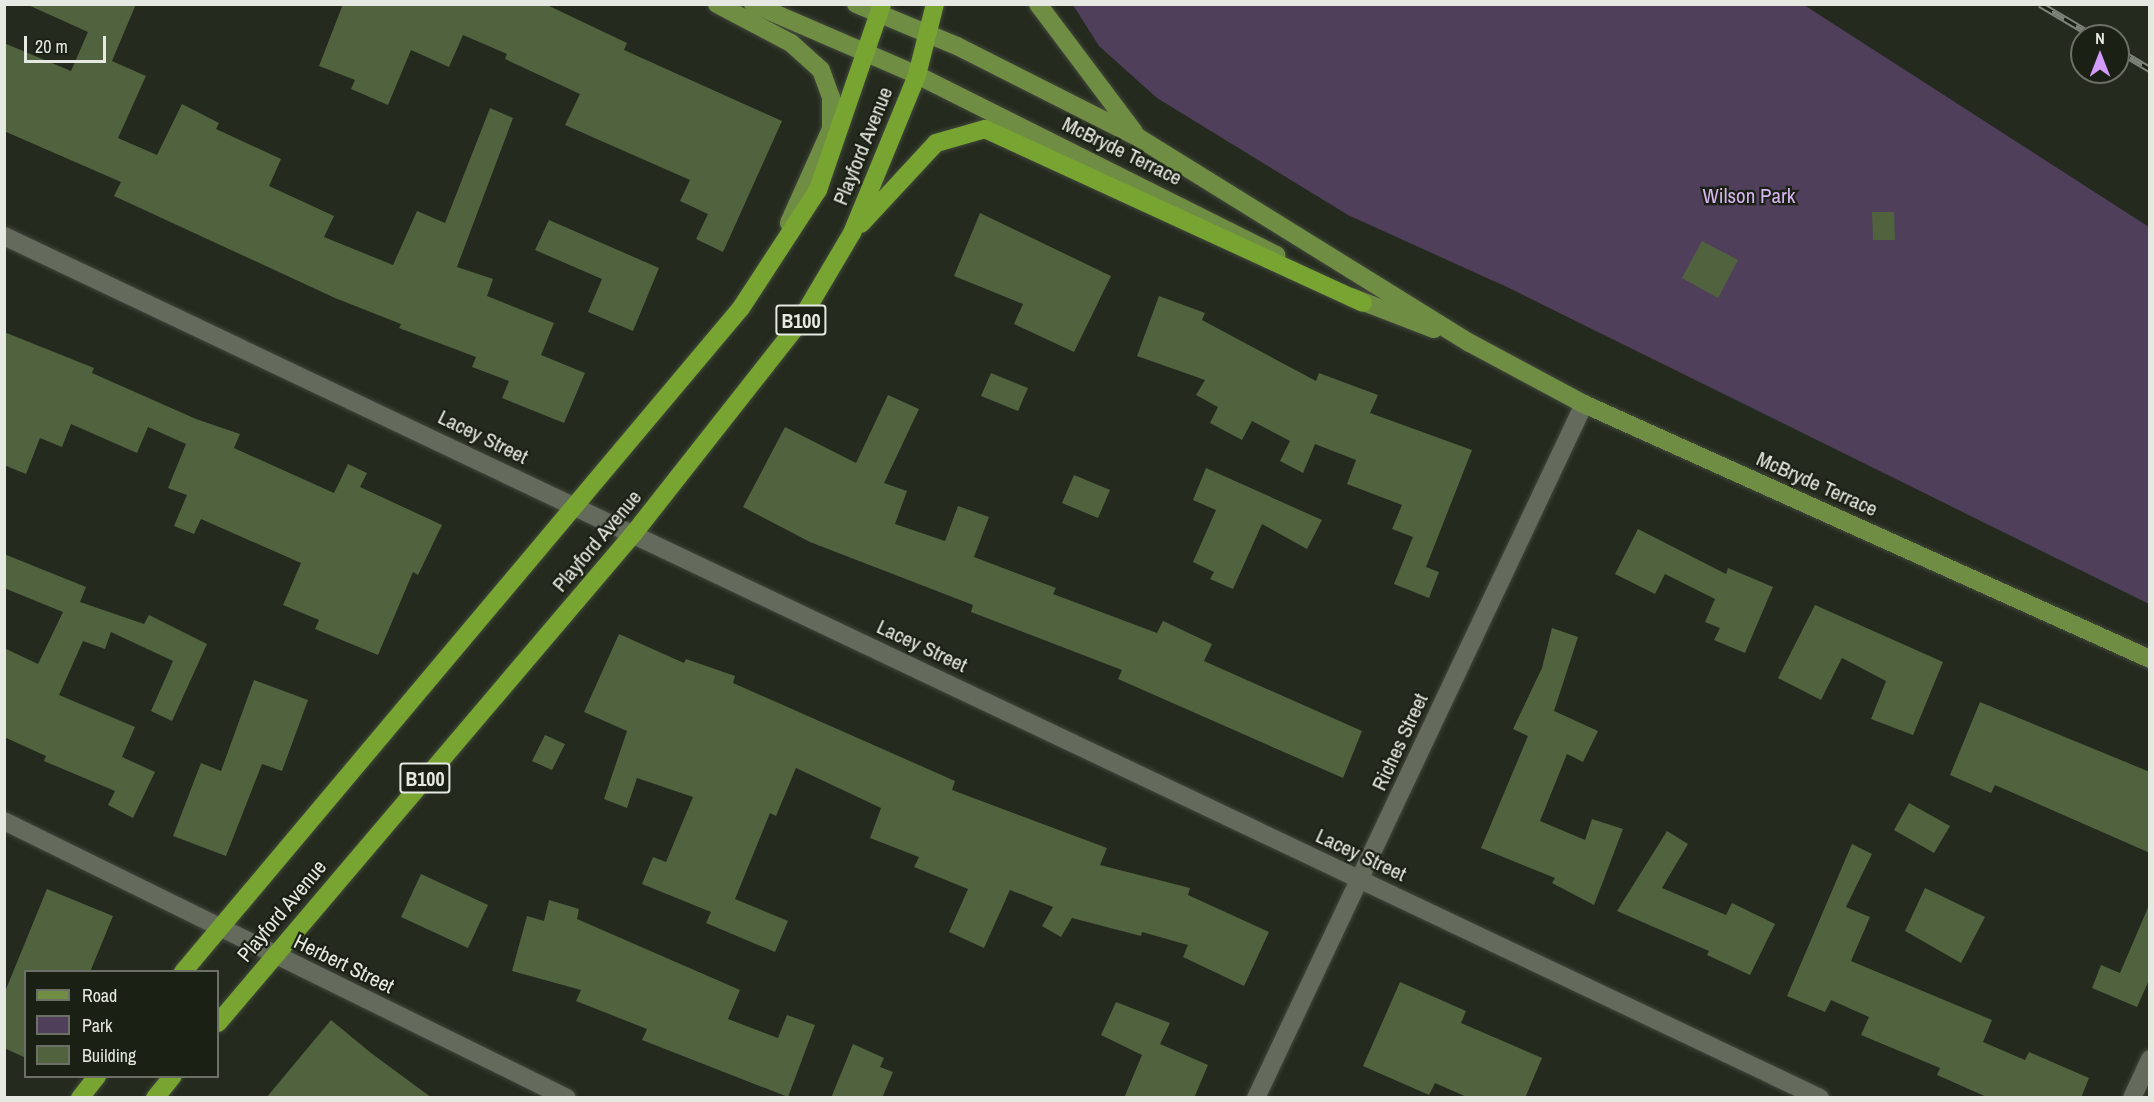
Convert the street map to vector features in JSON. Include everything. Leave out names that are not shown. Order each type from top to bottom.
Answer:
[{"type":"highway","name":"B100","points":[[927,35],[935,4]]},
{"type":"highway","name":"Playford Avenue","points":[[185,970],[761,278],[818,190],[868,56],[881,9]]},
{"type":"highway","name":"Playford Avenue","points":[[219,1022],[634,534],[797,326],[852,233],[917,75],[927,35]]},
{"type":"highway","points":[[852,233],[936,143],[985,129],[1363,303]]},
{"type":"highway","points":[[80,1098],[96,1078]]},
{"type":"highway","points":[[155,1098],[172,1078]]},
{"type":"main road","points":[[717,4],[791,43],[820,70],[831,97],[831,129],[761,278]]},
{"type":"main road","name":"McBryde Terrace","points":[[753,4],[868,56],[917,75],[1234,232],[1363,303],[1470,343]]},
{"type":"main road","name":"McBryde Terrace","points":[[856,4],[881,9],[927,35],[957,46],[1139,138],[1470,343],[1584,404],[2150,659]]},
{"type":"main road","points":[[1038,4],[1139,138]]},
{"type":"street","name":"Lacey Street","points":[[4,236],[1820,1098]]},
{"type":"street","name":"Riches Street","points":[[1256,1098],[1584,404]]},
{"type":"street","name":"Herbert Street","points":[[4,821],[567,1098]]},
{"type":"street","points":[[2132,1098],[2150,1059]]},
{"type":"green space","name":"Wilson Park","points":[[1073,5],[1804,5],[2149,227],[2149,604],[1509,288],[1348,215],[1157,98],[1099,46]]},
{"type":"building","points":[[26,4],[136,4],[112,61],[146,76],[118,138],[157,155],[182,104],[219,123],[216,129],[281,159],[269,186],[334,216],[324,237],[393,265],[417,211],[445,223],[490,108],[513,118],[457,267],[493,279],[487,296],[554,323],[541,355],[585,373],[564,423],[502,398],[509,381],[472,367],[476,357],[399,328],[401,324],[335,298],[114,196],[121,182],[4,131],[4,43],[71,71],[88,32]]},
{"type":"building","points":[[343,4],[545,4],[627,43],[624,50],[782,121],[723,252],[696,239],[708,214],[680,201],[690,180],[565,125],[580,94],[505,59],[507,54],[463,35],[449,67],[411,50],[388,105],[351,89],[355,80],[319,66]]},
{"type":"building","points":[[1872,212],[1894,212],[1895,240],[1873,240]]},
{"type":"building","points":[[980,213],[1111,276],[1074,352],[1014,324],[1023,304],[954,276]]},
{"type":"building","points":[[549,220],[659,268],[633,331],[588,312],[602,279],[535,250]]},
{"type":"building","points":[[1702,241],[1738,260],[1718,298],[1682,278]]},
{"type":"building","points":[[1159,296],[1205,313],[1202,320],[1316,381],[1319,373],[1378,395],[1370,413],[1472,450],[1426,567],[1439,572],[1429,598],[1394,584],[1413,537],[1392,529],[1402,505],[1347,484],[1356,460],[1315,444],[1303,473],[1280,461],[1290,441],[1252,421],[1242,440],[1210,423],[1218,407],[1196,395],[1205,380],[1137,356]]},
{"type":"building","points":[[4,332],[94,368],[92,373],[196,419],[240,434],[234,448],[334,493],[348,464],[367,473],[360,487],[442,525],[418,575],[413,572],[378,655],[315,629],[319,620],[283,605],[301,563],[201,519],[194,534],[174,526],[187,495],[168,488],[186,444],[148,427],[137,453],[71,424],[62,447],[40,438],[26,474],[4,465]]},
{"type":"building","points":[[991,373],[1028,388],[1018,411],[981,396]]},
{"type":"building","points":[[888,395],[919,409],[884,483],[907,491],[895,524],[945,541],[958,506],[989,517],[974,557],[1056,588],[1053,594],[1157,633],[1163,621],[1212,644],[1204,661],[1362,731],[1343,778],[1118,679],[1122,670],[971,612],[973,605],[810,542],[743,507],[785,427],[856,463]]},
{"type":"building","points":[[1206,468],[1322,520],[1307,549],[1262,524],[1233,589],[1210,579],[1214,572],[1193,562],[1216,510],[1193,500]]},
{"type":"building","points":[[1074,475],[1110,490],[1098,518],[1062,503]]},
{"type":"building","points":[[1638,529],[1726,574],[1728,568],[1773,587],[1745,653],[1714,640],[1720,628],[1705,622],[1715,599],[1665,574],[1655,594],[1615,574]]},
{"type":"building","points":[[4,554],[86,587],[80,602],[144,624],[149,615],[207,644],[172,721],[151,711],[173,661],[111,632],[105,649],[83,641],[59,695],[135,727],[122,757],[155,772],[133,818],[108,805],[115,791],[44,761],[46,756],[4,737],[4,648],[38,664],[63,612],[4,588]]},
{"type":"building","points":[[1815,605],[1943,662],[1913,735],[1871,719],[1886,681],[1842,658],[1821,700],[1778,678]]},
{"type":"building","points":[[1552,628],[1578,637],[1554,711],[1598,731],[1583,762],[1567,754],[1540,821],[1585,840],[1592,819],[1623,829],[1594,905],[1552,883],[1555,878],[1481,848],[1528,736],[1513,729],[1542,668]]},
{"type":"building","points":[[619,634],[684,663],[686,659],[735,676],[733,683],[955,781],[952,790],[1107,848],[1100,865],[1190,888],[1188,895],[1269,932],[1244,986],[1183,957],[1188,945],[1142,932],[1141,936],[1072,918],[1061,937],[1042,926],[1053,907],[1010,890],[984,948],[949,932],[968,889],[914,867],[919,857],[870,838],[881,808],[796,768],[776,816],[770,813],[735,899],[788,921],[775,952],[706,923],[711,912],[642,884],[653,857],[666,862],[693,797],[637,778],[627,808],[604,799],[627,731],[584,712]]},
{"type":"building","points":[[254,680],[308,700],[282,771],[262,764],[226,856],[173,836],[201,763],[221,771]]},
{"type":"building","points":[[1980,702],[2150,772],[2150,853],[1995,785],[1991,793],[1950,775]]},
{"type":"building","points":[[545,735],[565,744],[552,770],[532,761]]},
{"type":"building","points":[[1909,803],[1950,826],[1934,853],[1894,830]]},
{"type":"building","points":[[1667,831],[1688,844],[1662,888],[1726,915],[1732,903],[1775,924],[1750,975],[1707,955],[1709,951],[1617,911]]},
{"type":"building","points":[[1852,844],[1872,854],[1846,907],[1870,917],[1851,961],[1992,1020],[1983,1042],[2025,1060],[2029,1052],[2089,1078],[2081,1098],[1989,1098],[1937,1075],[1940,1068],[1861,1035],[1869,1017],[1831,1000],[1825,1012],[1787,996]]},
{"type":"building","points":[[421,874],[488,905],[468,948],[401,917]]},
{"type":"building","points":[[1925,888],[1985,917],[1961,963],[1905,931]]},
{"type":"building","points":[[47,889],[113,916],[91,970],[24,970],[24,1057],[4,1048],[4,994]]},
{"type":"building","points":[[549,900],[579,909],[577,919],[740,990],[728,1019],[778,1038],[787,1015],[815,1025],[788,1097],[642,1040],[647,1029],[576,1001],[581,990],[512,971],[527,916],[544,921]]},
{"type":"building","points":[[2150,903],[2150,978],[2137,1007],[2092,988],[2101,965],[2120,973]]},
{"type":"building","points":[[1400,982],[1466,1011],[1461,1023],[1542,1058],[1525,1098],[1469,1098],[1435,1083],[1429,1095],[1363,1066]]},
{"type":"building","points":[[1116,1002],[1170,1023],[1160,1044],[1208,1065],[1194,1098],[1124,1098],[1142,1055],[1101,1035]]},
{"type":"building","points":[[331,1020],[371,1053],[432,1098],[266,1098]]},
{"type":"building","points":[[853,1044],[884,1058],[880,1067],[893,1072],[882,1098],[831,1098]]},
{"type":"railway","points":[[2040,4],[2074,24]]},
{"type":"railway","points":[[2130,57],[2150,69]]}]
